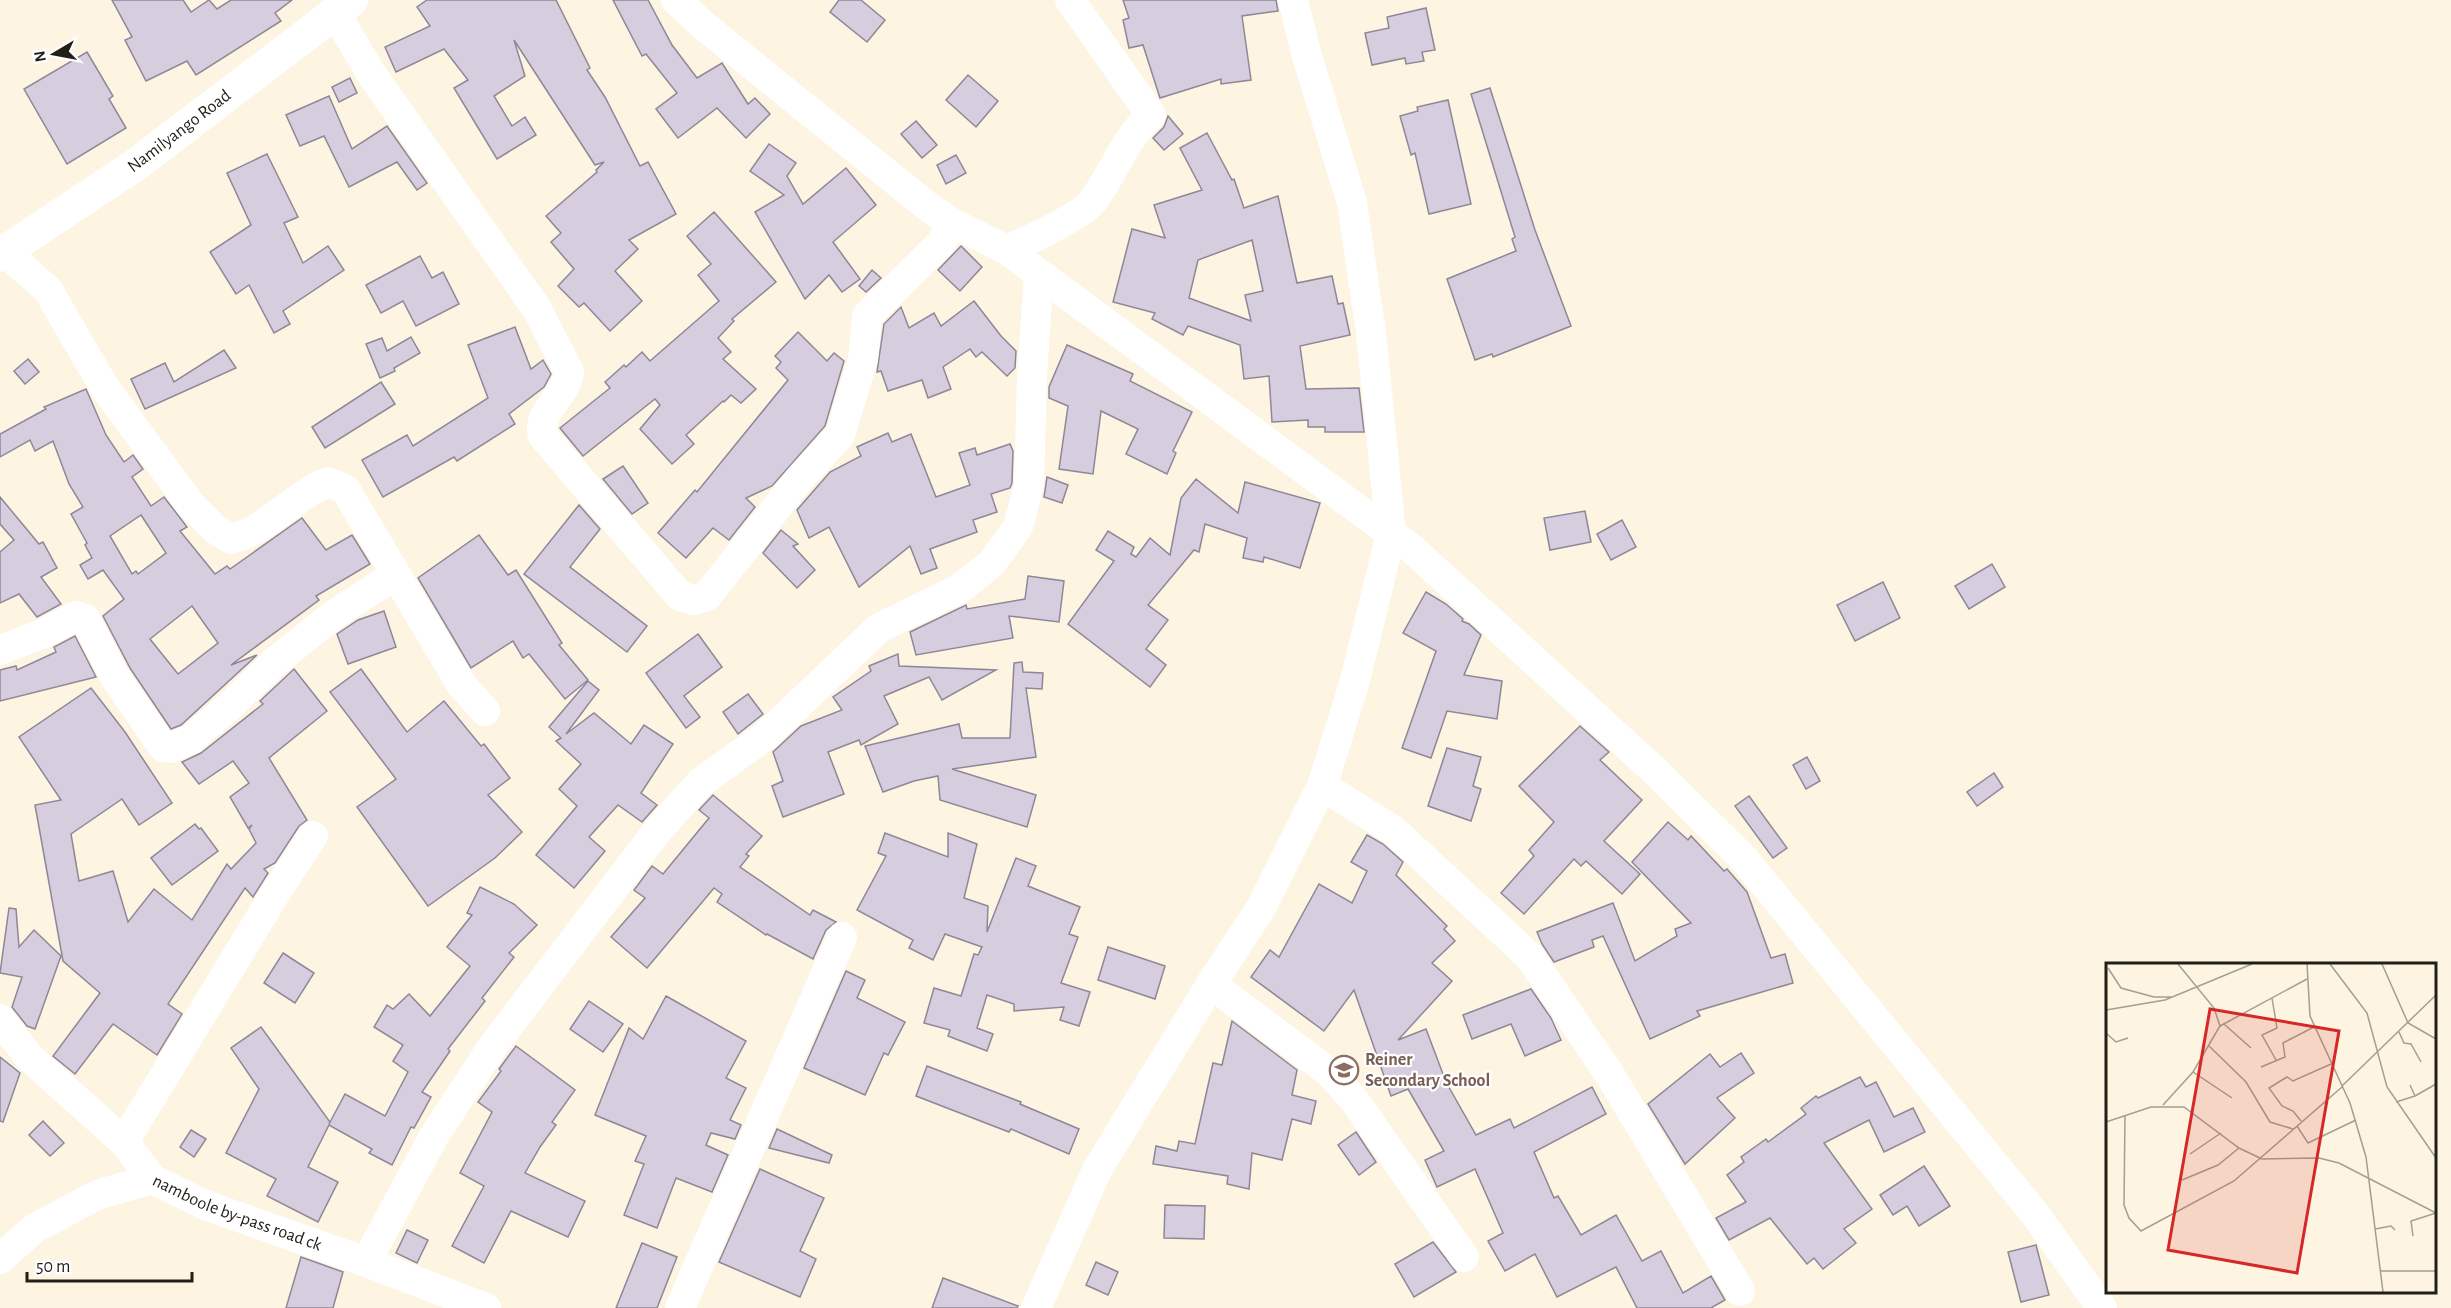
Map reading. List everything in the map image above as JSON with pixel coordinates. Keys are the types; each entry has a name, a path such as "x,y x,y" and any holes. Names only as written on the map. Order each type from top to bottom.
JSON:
{"main road":[{"name":"Namilyango Road","path":"3,254 134,166 344,6"}],"street":[{"path":"676,0 704,26 927,206 952,223 1008,250 1402,542 1655,771 1743,859 2035,1215 2102,1308"},
{"path":"1008,250 1041,234 1090,204 1138,127 1151,115 1070,0"},
{"path":"1036,1308 1097,1170 1210,984 1261,908 1322,786 1402,542 1352,203 1306,53 1293,0"},
{"path":"344,6 370,72 537,309 568,372 568,382 548,409 541,428 543,436 680,596 694,600 707,596 800,478 840,435 863,359 867,316 941,243 952,223"},
{"path":"3,254 48,291 103,385 190,504 215,529 231,539 246,536 310,489 328,482 345,489 460,684 485,711"},
{"path":"366,1262 434,1136 493,1046 567,946 665,822 700,783 765,735 879,628 959,589 991,564 1018,527 1029,485 1032,375 1040,274"},
{"path":"0,650 42,634 76,616 81,616 85,619 115,677 163,747 170,748 190,740 276,661 335,614 395,575"},
{"path":"1322,786 1393,830 1530,957 1610,1074 1740,1291"},
{"path":"124,1142 276,892 313,836"},
{"path":"680,1308 842,937"},
{"path":"1210,984 1329,1072 1354,1101 1464,1257"},
{"path":"0,1019 28,1057 124,1142 152,1179"},
{"name":"namboole by-pass road ck","path":"0,1259 34,1228 97,1196 152,1179 205,1205 366,1262 486,1308"}],"building":[{"path":"112,0 183,0 191,12 209,0 217,9 231,0 292,0 275,13 281,21 196,75 187,61 146,81 125,40 132,37"},
{"path":"427,0 556,0 590,68 587,70 605,97 640,166 648,162 676,214 629,240 638,249 615,271 642,301 610,331 584,303 579,307 558,286 574,269 551,242 561,233 546,216 597,172 596,170 604,162 595,165 514,40 525,76 494,96 512,126 525,117 536,135 497,159 454,88 468,80 444,49 396,72 385,47 430,26 417,7"},
{"path":"613,0 648,0 672,45 697,78 722,63 748,104 755,98 770,114 746,138 717,108 678,138 656,109 677,93 646,54 642,56"},
{"path":"839,0 861,0 885,20 867,42 830,12"},
{"path":"1123,0 1276,0 1278,11 1242,16 1251,80 1221,84 1221,79 1160,98 1143,45 1129,48 1123,20 1129,18"},
{"path":"1426,8 1435,50 1422,52 1424,61 1406,64 1405,58 1372,65 1365,33 1389,28 1387,17"},
{"path":"87,52 113,96 109,99 126,128 67,164 24,89"},
{"path":"968,75 998,101 976,127 946,100"},
{"path":"350,78 357,93 339,102 332,87"},
{"path":"1490,88 1535,230 1571,326 1493,357 1492,354 1475,360 1447,279 1516,251 1512,239 1515,237 1471,94"},
{"path":"329,96 352,149 387,126 427,183 417,190 397,162 349,187 324,136 300,146 286,115"},
{"path":"1448,100 1471,204 1429,214 1415,153 1411,155 1400,116 1418,111 1417,107"},
{"path":"1168,116 1183,134 1164,150 1153,138 1164,127"},
{"path":"916,121 937,145 922,158 901,134"},
{"path":"1207,133 1232,180 1234,179 1244,208 1278,196 1297,283 1332,276 1338,304 1343,303 1350,335 1300,346 1306,389 1359,388 1364,432 1325,432 1325,427 1308,427 1308,420 1272,422 1269,376 1244,379 1240,345 1188,326 1183,335 1152,319 1155,313 1113,302 1132,229 1165,238 1154,205 1202,190 1180,148","holes":["1252,240 1263,291 1245,295 1251,321 1189,298 1198,260"]},
{"path":"769,144 796,163 787,176 803,204 846,168 876,205 833,242 860,279 842,292 829,275 805,299 755,212 784,195 750,171"},
{"path":"267,154 298,217 284,223 303,263 328,246 344,270 283,311 290,324 274,333 249,285 236,294 210,252 251,225 227,173"},
{"path":"956,155 966,173 946,184 937,165"},
{"path":"714,212 776,282 732,319 734,321 718,338 731,352 723,359 756,389 741,403 731,395 723,401 686,435 694,444 672,464 640,429 660,405 655,399 583,456 560,428 610,388 605,382 624,365 626,367 642,352 650,361 719,301 698,275 711,264 687,236"},
{"path":"961,246 982,267 960,291 938,270"},
{"path":"420,256 432,278 443,272 459,304 416,326 403,301 381,313 366,285"},
{"path":"872,270 881,278 866,292 859,286"},
{"path":"974,301 1001,336 1016,351 1015,368 1007,376 982,352 976,357 970,349 943,367 951,389 928,398 922,380 888,391 881,371 877,372 884,324 901,307 909,328 934,313 941,326"},
{"path":"515,327 531,369 543,360 551,374 544,387 509,414 515,424 457,461 454,457 383,497 362,460 407,435 413,446 488,398 468,345"},
{"path":"798,332 827,361 834,353 844,361 825,426 772,486 746,498 755,507 729,540 713,528 686,558 658,533 695,490 697,492 788,380 776,368 781,362 775,356"},
{"path":"411,337 420,353 394,368 395,371 380,378 366,344 382,338 387,351"},
{"path":"1067,345 1133,374 1130,381 1192,412 1173,451 1176,453 1167,474 1126,454 1138,429 1101,411 1093,474 1059,469 1068,406 1049,398 1049,387"},
{"path":"224,350 236,368 145,409 131,379 165,363 174,382"},
{"path":"28,359 39,372 25,384 14,371"},
{"path":"381,382 395,404 325,448 312,427"},
{"path":"86,389 106,435 124,462 133,455 143,469 132,477 151,506 164,497 187,527 180,531 215,574 227,566 230,569 302,518 326,550 352,535 370,564 316,596 319,600 231,665 257,655 181,725 171,729 130,668 103,616 124,599 103,570 88,579 80,565 92,558 85,545 87,543 71,514 83,507 69,484 53,441 35,451 30,440 0,457 0,434 46,409 44,407","holes":["141,515 166,553 138,574 136,571 132,574 110,536","192,606 218,643 178,674 150,639"]},
{"path":"888,433 892,442 911,434 936,497 970,485 959,453 975,448 977,455 1010,444 1013,451 1012,483 1010,488 991,494 997,512 973,520 977,532 930,549 937,568 921,574 910,546 859,587 829,527 809,538 797,510 830,472 861,456 857,447"},
{"path":"623,466 648,503 632,514 603,479"},
{"path":"1047,477 1068,485 1062,503 1044,497"},
{"path":"1196,479 1238,513 1245,482 1320,503 1300,568 1264,557 1263,562 1243,558 1247,538 1205,524 1199,552 1194,550 1148,605 1168,620 1146,649 1166,665 1150,687 1068,624 1114,561 1096,550 1108,531 1134,547 1131,554 1136,557 1150,538 1170,555 1181,498"},
{"path":"0,497 39,544 43,542 57,568 41,577 61,604 37,617 19,594 0,603 0,552 14,540 0,524"},
{"path":"579,505 600,529 570,567 647,626 627,652 524,574"},
{"path":"1585,511 1591,542 1550,550 1544,518"},
{"path":"1622,520 1636,547 1611,560 1597,534"},
{"path":"781,530 798,544 793,546 815,570 797,588 763,553"},
{"path":"479,535 508,575 516,570 562,643 559,645 588,680 565,699 529,654 523,658 513,641 471,668 418,578"},
{"path":"1992,564 2005,587 1969,609 1955,586"},
{"path":"1028,576 1064,581 1059,622 1009,616 1013,638 916,655 910,632 966,605 967,609 1025,599"},
{"path":"1883,582 1900,618 1855,641 1837,605"},
{"path":"1426,592 1446,604 1463,619 1462,621 1481,635 1464,675 1502,681 1497,719 1447,711 1431,758 1402,748 1436,651 1403,633"},
{"path":"384,611 396,647 348,664 337,634 358,620"},
{"path":"698,634 722,667 684,696 700,717 686,728 646,673"},
{"path":"75,636 96,677 0,701 0,670 16,666 17,670 56,652 54,647"},
{"path":"898,654 899,666 996,670 942,700 929,677 884,696 898,724 861,745 859,740 828,752 844,794 783,817 772,786 783,781 773,752 801,726 842,710 833,697 871,671 869,666"},
{"path":"1022,662 1023,672 1043,673 1042,689 1026,688 1036,757 952,769 1036,795 1027,827 940,800 938,776 914,781 883,792 865,746 959,724 962,738 1010,738 1014,663"},
{"path":"294,669 327,711 269,758 307,820 299,826 275,863 264,869 268,873 253,897 245,888 168,1004 182,1014 157,1055 113,1024 75,1074 53,1056 100,993 63,961 35,805 61,800 19,737 91,688 125,732 172,803 139,825 122,799 71,834 79,881 113,871 128,922 154,889 192,920 227,864 231,869 256,843 249,829 252,825 248,828 230,797 249,783 233,761 199,784 182,762 201,753 263,704 260,701"},
{"path":"361,669 407,732 444,701 481,746 484,744 510,778 488,795 522,832 495,858 428,906 357,807 396,779 330,692"},
{"path":"588,681 599,690 566,734 594,713 631,744 644,725 673,744 641,793 657,805 642,822 618,805 589,837 605,851 574,888 536,855 577,806 559,789 581,764 556,741 561,738 549,727"},
{"path":"748,694 763,714 738,734 723,712"},
{"path":"1580,726 1609,752 1600,760 1642,800 1604,841 1640,874 1622,894 1586,861 1581,866 1574,859 1524,914 1501,893 1534,856 1529,850 1554,822 1519,786"},
{"path":"1447,748 1481,757 1473,786 1481,789 1471,821 1428,806"},
{"path":"1807,757 1820,781 1806,789 1793,765"},
{"path":"1994,773 2003,787 1977,806 1967,792"},
{"path":"713,795 762,836 746,854 749,856 740,867 810,915 813,910 836,922 826,930 813,959 766,935 717,902 722,894 714,888 647,968 611,937 645,898 634,890 652,866 663,874 709,818 699,810"},
{"path":"1749,796 1787,848 1773,858 1735,806"},
{"path":"1668,822 1688,840 1691,836 1724,871 1727,869 1747,892 1771,958 1785,954 1793,983 1697,1011 1700,1016 1650,1039 1603,936 1592,940 1594,947 1554,962 1537,932 1613,903 1635,961 1677,936 1675,929 1691,923 1632,862"},
{"path":"195,824 199,829 201,828 218,851 172,885 151,858"},
{"path":"885,833 948,857 948,833 977,844 964,898 988,906 987,932 1016,858 1036,866 1028,886 1080,907 1069,934 1078,937 1061,983 1090,992 1079,1026 1060,1020 1064,1007 1014,1011 1014,1004 987,995 977,1028 993,1034 987,1051 948,1036 950,1030 924,1023 934,988 961,996 974,954 978,955 982,947 945,934 933,960 909,948 913,940 857,910 886,856 878,853"},
{"path":"1367,835 1383,844 1403,862 1396,875 1447,926 1444,929 1455,941 1432,963 1452,981 1398,1040 1426,1029 1446,1082 1476,1135 1510,1119 1514,1128 1592,1087 1606,1114 1534,1152 1554,1198 1558,1196 1581,1235 1616,1215 1642,1261 1661,1251 1683,1293 1711,1276 1725,1300 1711,1308 1637,1308 1616,1267 1557,1297 1535,1254 1505,1271 1488,1241 1503,1233 1475,1169 1437,1187 1425,1160 1444,1151 1408,1089 1391,1096 1354,990 1324,1031 1251,977 1270,950 1279,957 1319,884 1352,903 1367,871 1351,862"},
{"path":"480,887 514,904 537,925 509,953 514,957 482,998 485,1001 448,1049 450,1051 422,1092 431,1097 414,1128 411,1127 392,1165 369,1153 372,1149 329,1125 308,1167 338,1182 318,1222 267,1196 276,1179 226,1153 259,1089 231,1048 261,1027 330,1122 329,1124 345,1094 385,1116 408,1072 393,1061 403,1045 374,1027 387,1005 393,1009 409,994 430,1016 470,966 447,947 472,915 467,913"},
{"path":"9,908 16,909 19,947 34,930 61,956 35,1029 27,1026 12,1007 22,977 0,973"},
{"path":"1108,947 1165,966 1155,999 1098,980"},
{"path":"283,953 314,973 295,1003 264,983"},
{"path":"846,971 865,980 857,998 905,1022 888,1055 884,1053 865,1095 804,1068"},
{"path":"1531,989 1551,1018 1561,1040 1525,1056 1511,1024 1472,1039 1463,1015"},
{"path":"666,996 746,1041 726,1078 746,1088 730,1120 741,1125 735,1139 711,1133 706,1145 728,1155 712,1192 676,1178 657,1228 624,1215 644,1164 635,1161 646,1136 595,1115 629,1028 643,1039"},
{"path":"589,1001 623,1024 603,1052 570,1029"},
{"path":"1232,1021 1297,1070 1292,1095 1316,1101 1311,1124 1292,1119 1282,1160 1252,1153 1249,1189 1227,1184 1228,1176 1153,1164 1156,1146 1177,1151 1179,1141 1195,1144 1213,1063 1222,1065"},
{"path":"516,1046 575,1090 552,1122 556,1125 525,1173 585,1201 568,1237 511,1211 484,1263 452,1246 484,1186 460,1173 492,1112 478,1102"},
{"path":"1741,1053 1754,1073 1717,1098 1735,1118 1685,1164 1648,1104 1710,1054 1720,1067"},
{"path":"0,1057 20,1073 3,1122 0,1121"},
{"path":"927,1066 1021,1102 1020,1104 1079,1129 1069,1154 1011,1129 1009,1132 916,1096"},
{"path":"1860,1077 1866,1087 1876,1082 1894,1117 1913,1108 1925,1132 1884,1152 1869,1120 1824,1143 1872,1209 1844,1229 1856,1243 1823,1269 1814,1258 1807,1264 1770,1218 1729,1240 1716,1218 1746,1202 1727,1175 1744,1162 1741,1157 1766,1139 1768,1142 1806,1114 1801,1108 1816,1096 1818,1098"},
{"path":"43,1121 64,1143 50,1156 29,1135"},
{"path":"777,1129 832,1155 829,1163 769,1148"},
{"path":"191,1130 206,1139 194,1157 180,1147"},
{"path":"1356,1132 1376,1162 1359,1175 1338,1145"},
{"path":"1924,1166 1950,1206 1919,1226 1907,1206 1893,1215 1880,1195"},
{"path":"760,1169 824,1198 800,1251 816,1259 800,1297 719,1262"},
{"path":"1165,1205 1205,1206 1204,1239 1164,1238"},
{"path":"407,1230 428,1240 417,1263 396,1253"},
{"path":"1433,1242 1456,1272 1414,1297 1395,1264"},
{"path":"642,1243 677,1257 657,1308 616,1308"},
{"path":"2036,1245 2049,1295 2021,1302 2008,1252"},
{"path":"301,1257 343,1272 333,1308 286,1308"},
{"path":"1096,1262 1118,1272 1108,1295 1086,1285"},
{"path":"943,1278 1018,1306 1017,1308 932,1308"}],"place":[{"name":"Reiner Secondary School","path":"1344,1070"}]}
